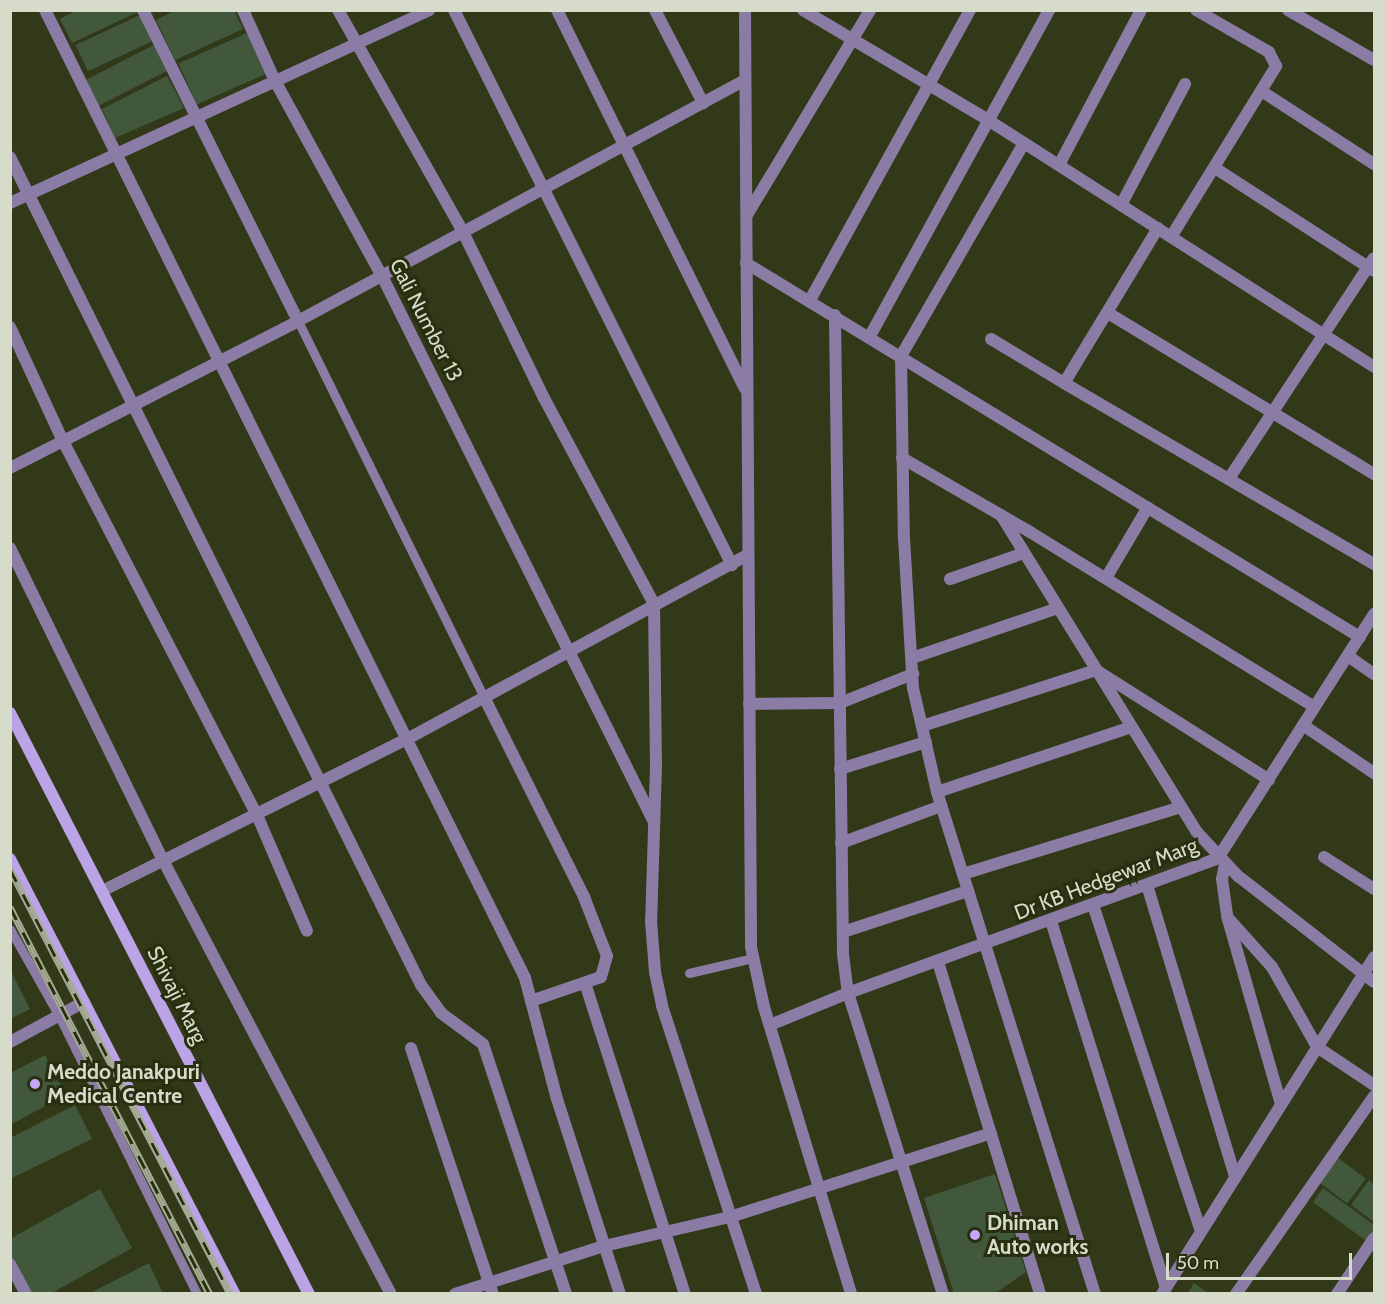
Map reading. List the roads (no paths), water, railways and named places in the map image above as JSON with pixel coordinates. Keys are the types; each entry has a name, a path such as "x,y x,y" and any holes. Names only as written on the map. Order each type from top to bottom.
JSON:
{"main road":[{"name":"Shivaji Marg","path":"10,713 309,1293"},
{"path":"10,860 235,1293"}],"street":[{"path":"45,10 119,153 217,363 409,738 525,978 557,1099 620,1293"},
{"path":"143,10 298,321"},
{"name":"Gali Number 13","path":"243,10 274,80 382,276 654,821"},
{"path":"338,10 354,44 463,232 544,398 654,604 654,821 651,921 655,972 662,1006 756,1293"},
{"path":"10,203 429,10"},
{"path":"454,10 732,565"},
{"path":"557,10 626,144 747,393"},
{"path":"655,10 703,103"},
{"path":"745,10 749,704 753,958 770,1025 851,1293"},
{"path":"802,10 988,120 1374,367"},
{"path":"746,216 870,10"},
{"path":"810,300 970,10"},
{"path":"870,336 1049,10"},
{"path":"1059,165 1141,10"},
{"path":"1171,237 1263,92 1276,66 1269,52 1197,10"},
{"path":"1288,10 1374,60"},
{"path":"10,468 298,321 745,80"},
{"path":"1121,205 1185,84"},
{"path":"1263,92 1374,164"},
{"path":"1024,143 901,356 902,458 912,658 922,726 937,792 1095,1293"},
{"path":"10,157 421,985 441,1013 475,1034 483,1044 566,1293"},
{"path":"1215,168 1373,265 1230,477"},
{"path":"1064,383 1158,228"},
{"path":"747,263 870,336 1359,637"},
{"path":"1108,313 1374,474"},
{"path":"835,315 841,843 843,932 848,993 943,1293"},
{"path":"10,327 63,441 257,815 307,931"},
{"path":"991,339 1230,477 1374,564"},
{"path":"902,458 1002,515 1315,707"},
{"path":"1106,578 1148,507"},
{"path":"1002,515 1181,807 1222,861 1374,982"},
{"path":"10,548 164,862 391,1293"},
{"path":"950,579 1024,553"},
{"path":"102,891 409,738 748,555"},
{"path":"912,658 1058,608"},
{"name":"Dr KB Hedgewar Marg","path":"770,1025 848,993 1147,885 1222,861 1269,780 1374,614"},
{"path":"1348,656 1374,674"},
{"path":"922,726 1096,670"},
{"path":"1096,670 1269,780"},
{"path":"749,704 840,704 913,674"},
{"path":"484,697 602,939 607,967 602,977 531,1001"},
{"path":"1304,725 1374,773"},
{"path":"937,792 1131,727"},
{"path":"840,769 926,742"},
{"path":"841,843 942,806"},
{"path":"963,874 1181,807"},
{"path":"1324,857 1374,890"},
{"path":"1222,861 1227,916 1281,1104"},
{"path":"1147,885 1235,1177"},
{"path":"843,932 968,891"},
{"path":"1094,905 1201,1231"},
{"path":"1227,916 1272,967 1317,1047 1374,1085"},
{"path":"1051,921 1164,1290"},
{"path":"1164,1290 1374,957"},
{"path":"938,962 1040,1293"},
{"path":"585,983 685,1293"},
{"path":"10,1042 84,1002"},
{"path":"411,1048 491,1288"},
{"path":"1236,1293 1374,1096"},
{"path":"455,1293 491,1288 604,1246 665,1234 730,1217 819,1190 991,1132"},
{"path":"1336,1293 1374,1238"},
{"path":"10,1264 26,1293"}],"lane":[{"path":"298,321 484,697"},
{"path":"10,929 59,1016 197,1293"},
{"path":"689,972 753,958"}],"railway":[{"path":"10,869 230,1294"},
{"path":"10,907 210,1294"}],"place":[{"name":"Meddo Janakpuri Medical Centre","path":"35,1084"},
{"name":"Dhiman Auto works","path":"975,1235"}]}
